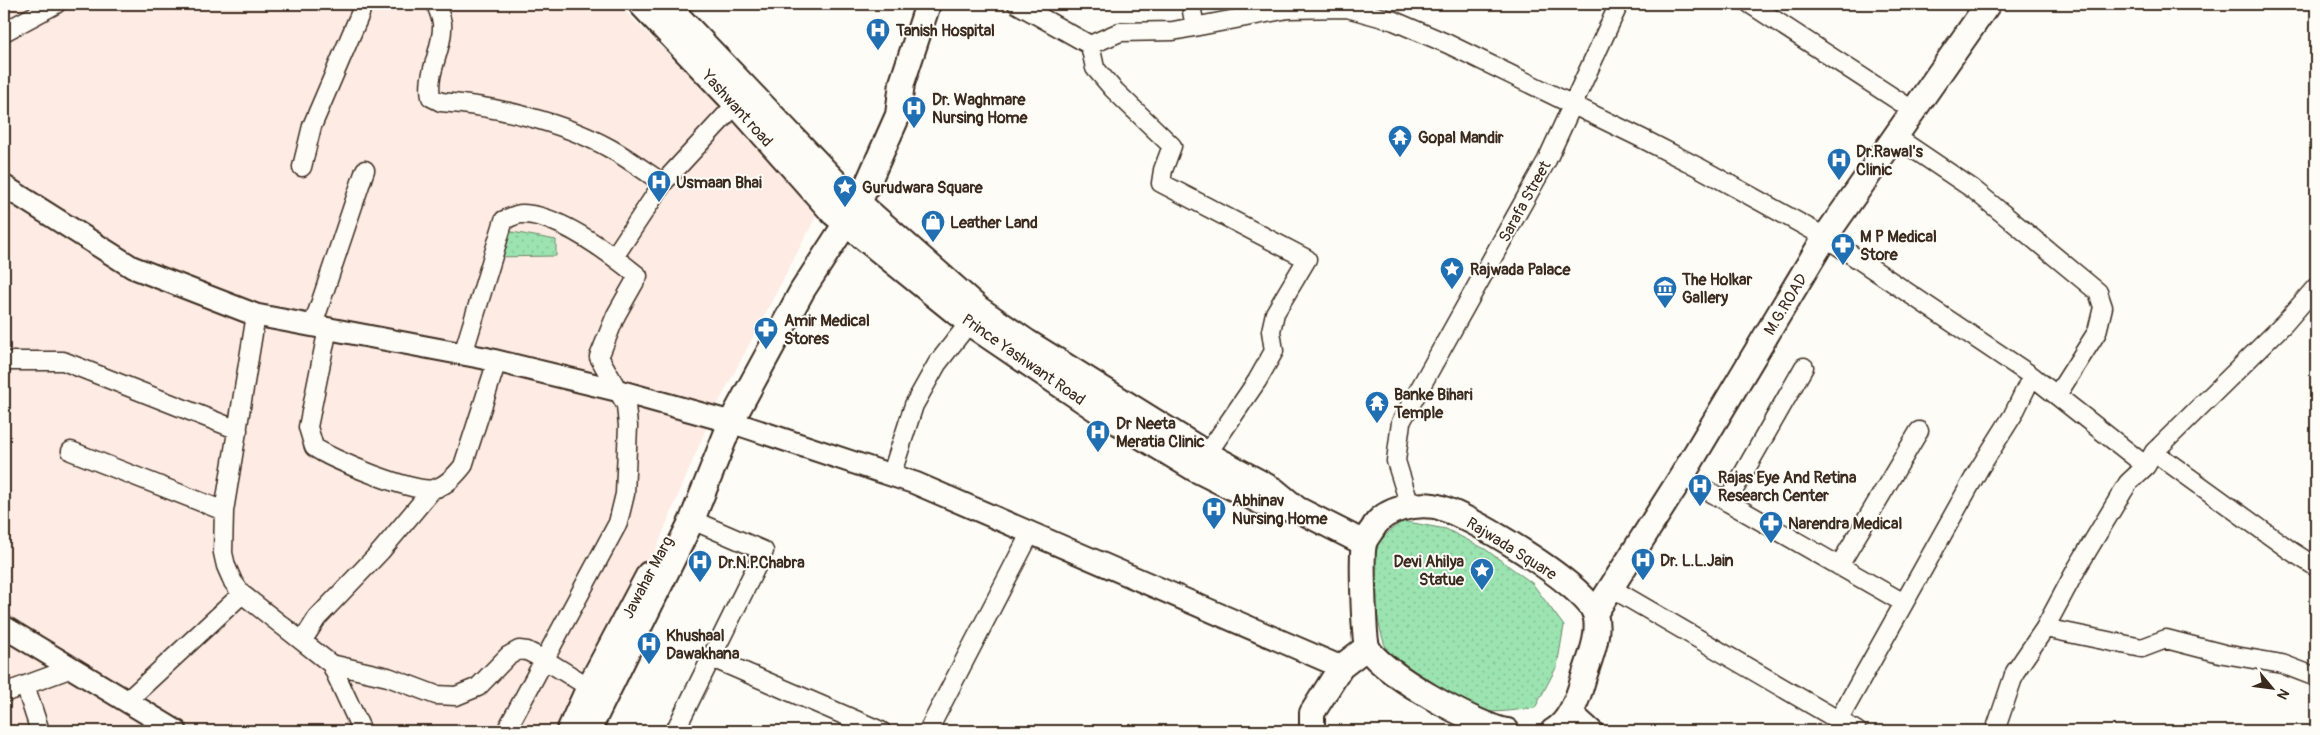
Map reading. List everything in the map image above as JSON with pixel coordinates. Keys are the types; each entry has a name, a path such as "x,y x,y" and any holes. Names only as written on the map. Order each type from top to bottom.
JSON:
{"main road":[{"name":"Yashwant road","path":"642,4 840,218"},
{"name":"Prince Yashwant Road","path":"666,4 852,198 979,309 1027,342 1207,454 1274,490 1297,509 1364,543"},
{"path":"725,420 789,287 840,218 898,115 902,83 928,4"},
{"name":"M.G.ROAD","path":"1594,613 1682,476 1825,237 1988,4"},
{"name":"Prince Yashwant Road","path":"840,218 969,323 1096,409 1195,469 1269,506 1297,509"},
{"name":"Jawahar Marg","path":"588,731 692,520 725,420"},
{"name":"Jawahar Marg","path":"569,731 589,687 679,516 725,420"},
{"name":"Rajwada Square","path":"1367,647 1362,562 1364,543 1380,518 1410,506 1434,506 1466,518 1494,533 1574,588 1594,613"},
{"path":"1553,731 1571,712 1578,697 1596,634 1594,613"},
{"path":"1312,731 1312,713 1341,667 1367,647 1384,665 1406,683 1479,722 1507,731"}],"street":[{"path":"4,32 56,4"},
{"path":"302,167 312,126 360,14 362,4"},
{"path":"436,4 442,22 439,46 431,80 431,97 441,102 507,112 565,129 611,149 663,183"},
{"path":"1017,4 1090,45 1095,68 1113,89 1172,146 1163,170 1161,183 1307,259 1275,313 1272,331 1274,351 1257,381 1207,454"},
{"path":"1194,4 1192,11 1195,27"},
{"name":"Sarafa Street","path":"1410,506 1396,461 1401,422 1547,160 1619,4"},
{"path":"1750,4 1914,111"},
{"path":"1090,45 1120,32 1173,31 1288,9 1347,8 1394,21 1448,44 1698,167 1825,237 2032,376 2150,459 2316,567"},
{"path":"614,256 663,183 736,104"},
{"path":"1896,137 1973,189 2089,282 2098,292 2103,307 2102,320 2097,332 2057,395"},
{"path":"365,170 321,327 308,427 314,448 324,454 418,489 432,490"},
{"path":"4,186 132,267 256,315 497,361 616,390 725,420 915,483 1341,667"},
{"path":"463,354 504,220 521,214 551,219 614,256 638,276 616,315 599,357 626,405 628,426 625,494 618,523 506,731"},
{"path":"1995,731 2015,672 2045,628 2077,568 2128,483 2284,324 2316,287"},
{"path":"256,315 224,511 223,552 226,566 233,582 242,594 303,640 331,664 362,731"},
{"path":"892,476 914,406 937,364 969,323"},
{"path":"4,361 63,361 238,430"},
{"path":"303,640 318,618 381,551 432,490 451,480 463,466 497,361"},
{"path":"1727,502 1804,367"},
{"path":"1838,721 2012,415 2032,376"},
{"path":"1840,566 1920,431"},
{"path":"71,451 224,511"},
{"path":"1682,476 1904,603"},
{"path":"675,731 764,551 692,520"},
{"path":"928,731 1031,532"},
{"path":"1611,588 1856,731"},
{"path":"127,701 242,594"},
{"path":"4,627 176,731"},
{"path":"2045,628 2142,648 2166,639 2224,654 2282,664 2316,677"},
{"path":"331,664 388,677 436,695 456,696 478,687 508,656 519,650 527,651 545,660 589,687"},
{"path":"712,658 881,731"},
{"path":"4,693 72,668"},
{"path":"25,685 40,731"},
{"path":"1571,712 1592,731"}],"shaded area":[{"path":"4,4 618,4 821,207 710,419 656,549 561,731 4,731"}],"green space":[{"path":"496,229 556,240 556,256 490,257"},
{"path":"1402,521 1446,529 1485,549 1532,583 1564,626 1557,666 1535,708 1492,712 1467,709 1448,700 1425,685 1402,668 1389,654 1384,644 1377,616 1374,584 1375,556 1382,539"}],"place":[{"name":"Tanish Hospital","path":"878,51"},
{"name":"Dr. Waghmare Nursing Home","path":"914,129"},
{"name":"Gopal Mandir","path":"1400,158"},
{"name":"Dr.Rawal's Clinic","path":"1839,181"},
{"name":"Usmaan Bhai","path":"659,203"},
{"name":"Gurudwara Square","path":"845,208"},
{"name":"Leather Land","path":"933,243"},
{"name":"M P Medical Store","path":"1843,266"},
{"name":"Rajwada Palace","path":"1452,290"},
{"name":"The Holkar Gallery","path":"1665,309"},
{"name":"Amir Medical Stores","path":"766,350"},
{"name":"Banke Bihari Temple","path":"1377,424"},
{"name":"Dr Neeta Meratia Clinic","path":"1098,453"},
{"name":"Rajas Eye And Retina Research Center","path":"1700,507"},
{"name":"Abhinav Nursing Home","path":"1214,530"},
{"name":"Narendra Medical","path":"1771,544"},
{"name":"Dr. L.L.Jain","path":"1643,581"},
{"name":"Dr.N.P.Chabra","path":"700,583"},
{"name":"Devi Ahilya Statue","path":"1482,591"},
{"name":"Khushaal Dawakhana","path":"649,665"}]}
